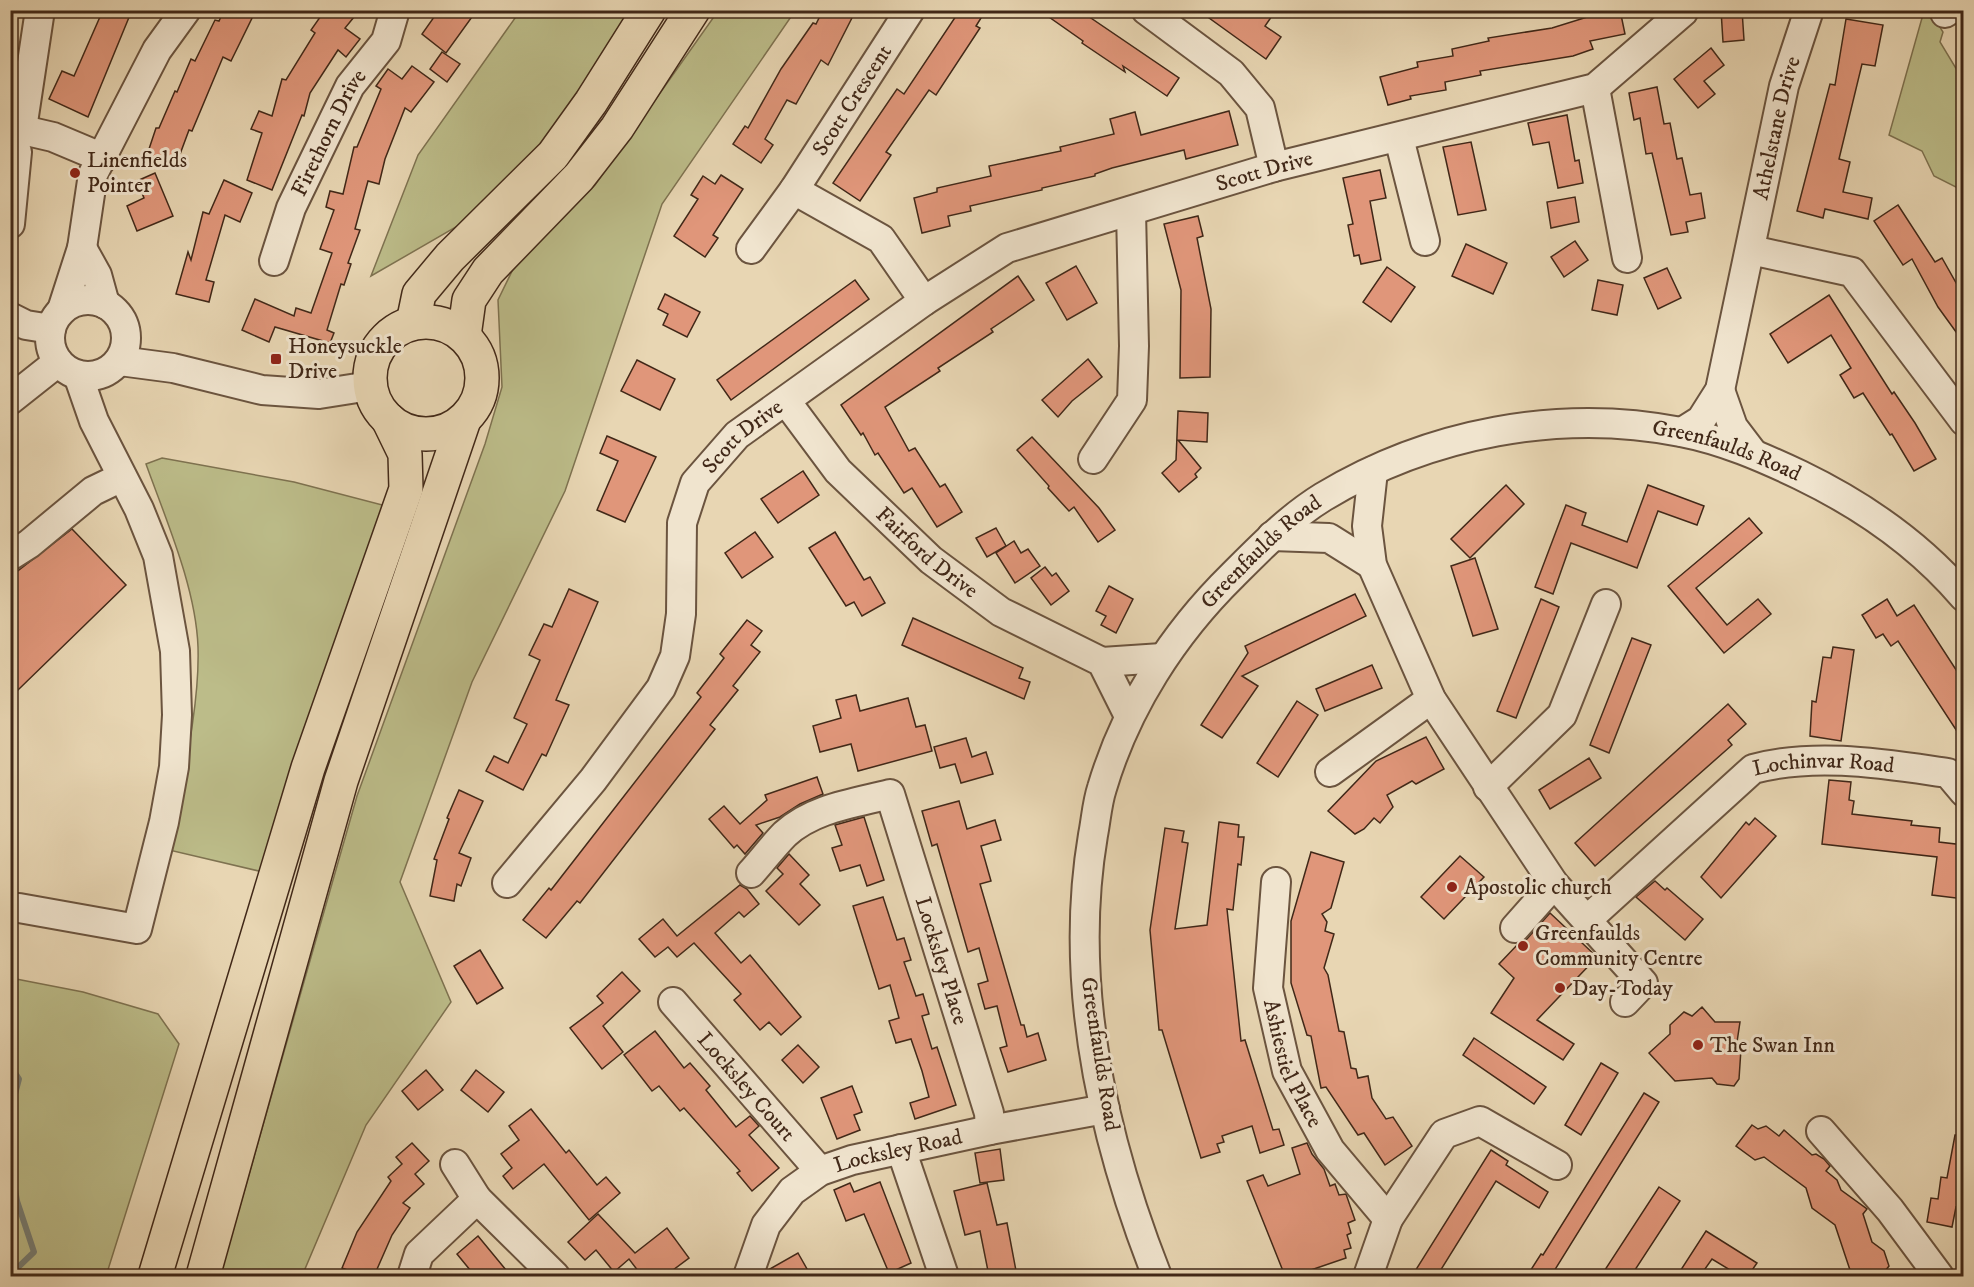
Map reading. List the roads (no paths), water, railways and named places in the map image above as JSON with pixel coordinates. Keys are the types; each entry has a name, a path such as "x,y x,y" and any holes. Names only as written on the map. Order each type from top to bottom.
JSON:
{"main road":[{"path":"413,323 419,294 450,257 553,155 591,102 649,10"},
{"path":"464,336 469,300 488,271 579,177 617,128 693,10"},
{"path":"155,1276 308,768 406,489 405,454 388,419 376,404 370,386 375,353 397,329 413,323 431,321 449,326 464,336 474,348 482,378 477,401 464,420 341,781 203,1276"},
{"path":"388,419 402,428 426,434 450,429 464,420"}],"street":[{"path":"10,224 16,136 40,10"},
{"path":"10,908 137,929 164,822 174,767 177,715 175,651 158,556 139,509 68,369 50,340 82,248 93,174 157,50 186,10"},
{"name":"Firethorn Drive","path":"274,261 291,208 350,86 386,41 395,10"},
{"name":"Scott Crescent","path":"751,249 794,190 910,10"},
{"path":"1146,10 1230,73 1260,108 1274,167"},
{"name":"Athelstane Drive","path":"1682,432 1701,420 1720,390 1784,86 1809,10"},
{"name":"Scott Drive","path":"507,883 593,780 661,687 675,656 681,614 681,523 695,483 737,435 924,301 1007,248 1274,167 1400,138 1595,88 1683,12"},
{"path":"1595,88 1627,258"},
{"path":"16,136 52,136 103,158"},
{"path":"1400,138 1425,241"},
{"path":"794,190 881,239 924,301"},
{"path":"1093,459 1132,400 1134,346 1131,210"},
{"path":"82,248 97,275 105,304"},
{"path":"1751,250 1852,272 1964,421"},
{"path":"10,317 26,325 56,320 82,300 105,304 114,310 126,330 173,368"},
{"path":"10,400 68,369 101,375 120,361 127,341 126,330"},
{"path":"120,361 173,368 262,390 319,394 370,386"},
{"path":"1720,390 1733,427 1752,452"},
{"name":"Fairford Drive","path":"786,401 838,471 931,560 1001,612 1102,662"},
{"name":"Greenfaulds Road","path":"1157,1276 1136,1223 1105,1109 1086,988 1086,879 1101,790 1130,716 1162,658 1209,598 1272,536 1320,499 1373,471 1482,433 1546,424 1615,424 1682,432 1752,452 1840,495 1890,527 1945,576 1964,597"},
{"path":"1373,471 1367,525 1372,565 1431,699 1554,884 1588,920 1634,992"},
{"path":"10,556 29,544 93,491 122,477"},
{"path":"1272,536 1329,537 1372,565"},
{"path":"1488,787 1562,715 1606,604"},
{"path":"1130,716 1102,662 1162,658"},
{"path":"1330,772 1431,699"},
{"name":"Lochinvar Road","path":"1588,920 1753,769 1777,763 1861,761 1948,773 1964,792"},
{"name":"Locksley Place","path":"751,873 785,834 801,822 844,806 890,794 989,1113 990,1130"},
{"name":"Ashiestiel Place","path":"1276,882 1268,988 1287,1071 1330,1150 1388,1219"},
{"path":"1515,928 1554,884"},
{"name":"Locksley Court","path":"673,1002 820,1171"},
{"name":"Locksley Road","path":"748,1276 766,1225 792,1191 820,1171 852,1160 901,1149 1105,1109"},
{"path":"1368,1276 1388,1219 1444,1134 1480,1121 1557,1165"},
{"path":"1821,1131 1890,1210 1939,1276"},
{"path":"901,1149 944,1276"},
{"path":"455,1164 477,1199 555,1276"},
{"path":"412,1276 419,1254 477,1199"}],"waterway":[{"path":"10,1065 19,1079 10,1113"},
{"path":"10,1159 17,1201 34,1252 10,1275"}],"place":[{"name":"Linenfields Pointer","path":"75,173"},
{"name":"Honeysuckle Drive","path":"276,359"},
{"name":"Apostolic church","path":"1452,887"},
{"name":"Greenfaulds Community Centre","path":"1523,946"},
{"name":"Day-Today","path":"1560,988"},
{"name":"The Swan Inn","path":"1698,1045"}]}
